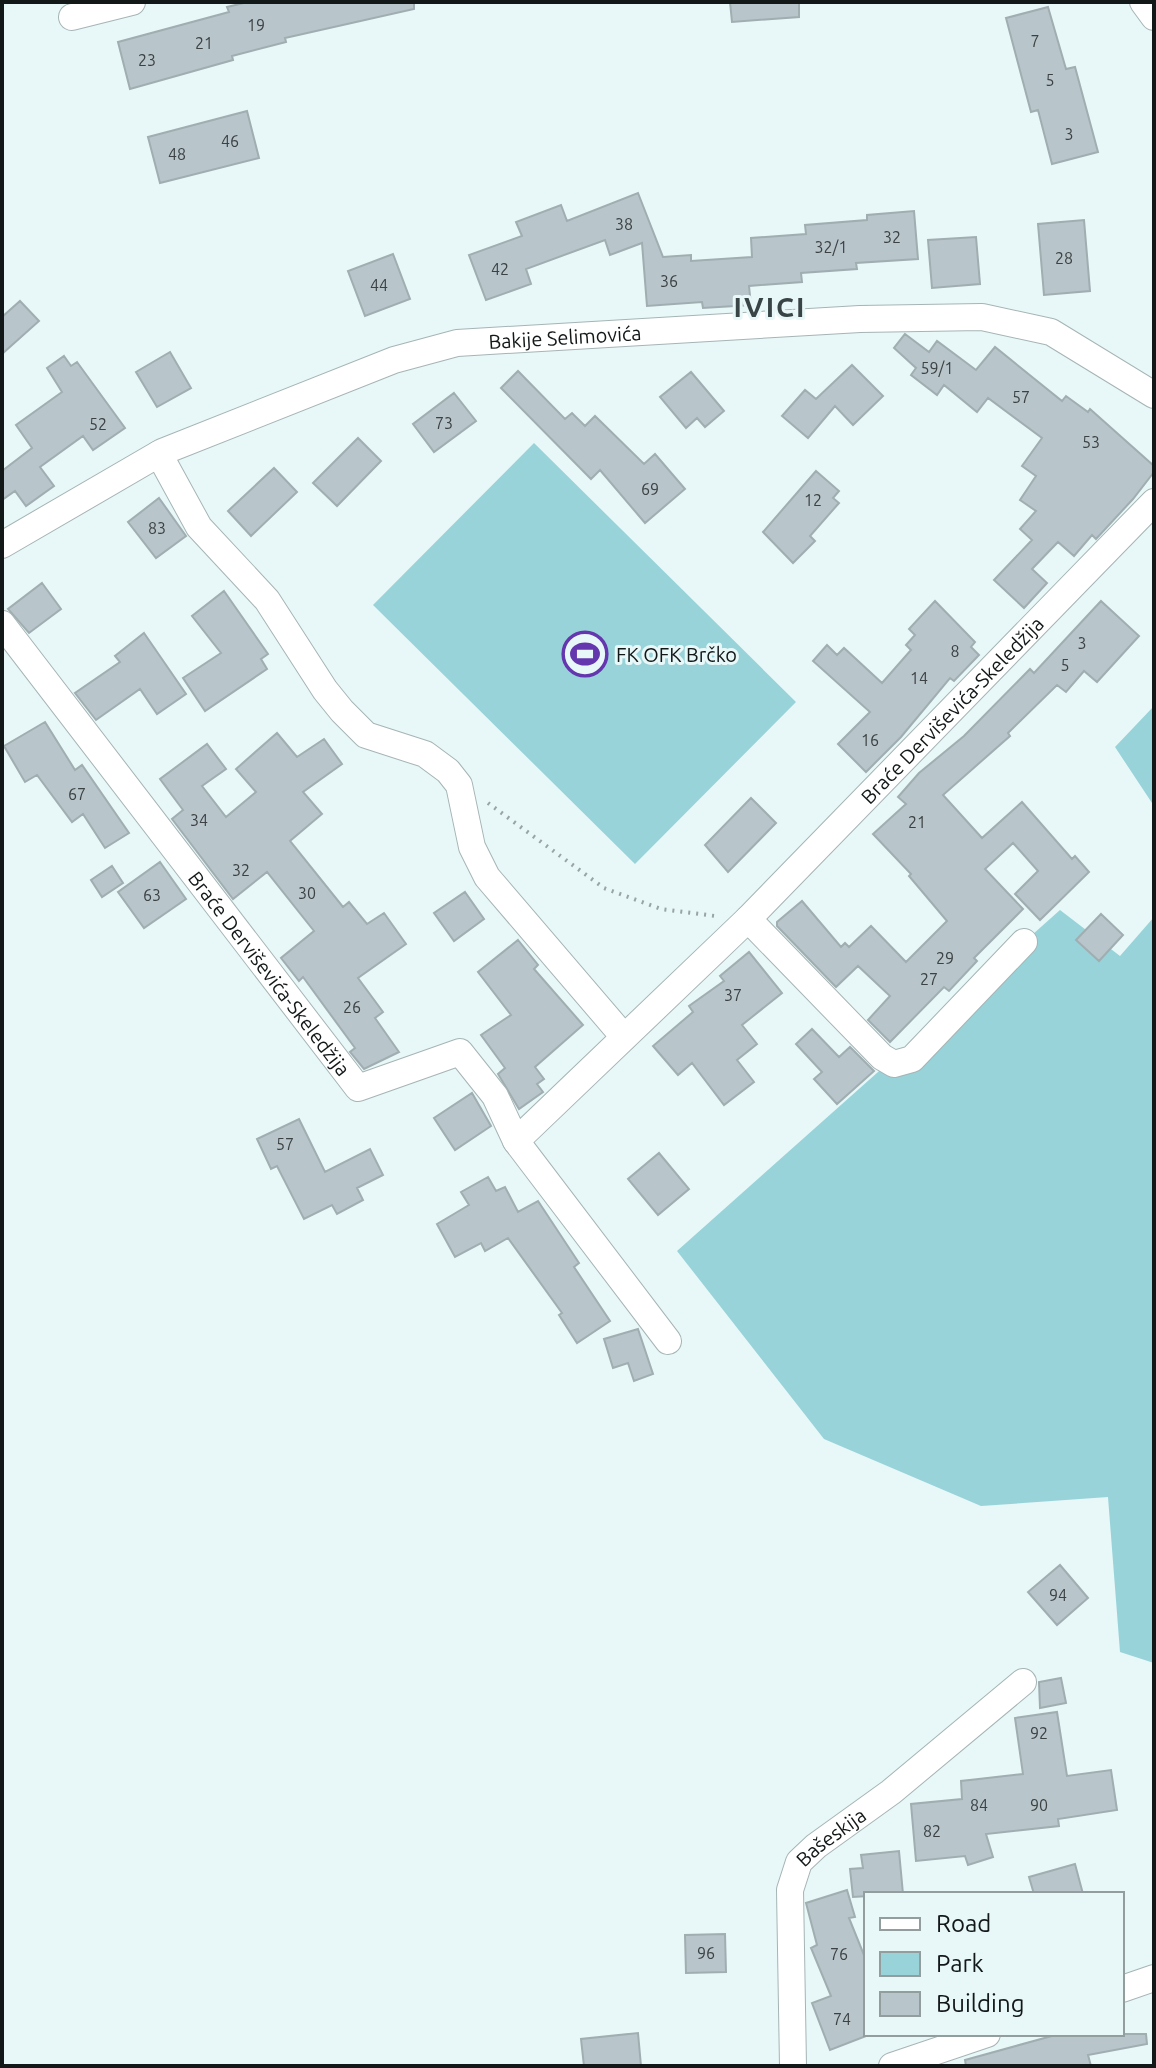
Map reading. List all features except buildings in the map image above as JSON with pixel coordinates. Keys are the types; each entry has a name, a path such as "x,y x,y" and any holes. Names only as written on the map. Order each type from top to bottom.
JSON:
{"street":[{"path":"72,17 132,2"},
{"path":"1143,2 1154,17"},
{"name":"Bakije Selimovića","path":"2,545 159,454 394,360 457,343 860,319 982,317 1051,332 1154,395"},
{"path":"159,454 199,527 267,600 342,711 366,735 404,746 438,762 459,785 472,847 487,877 624,1037"},
{"name":"Braće Derviševića-Skeledžija","path":"2,624 358,1088 460,1052 495,1096 516,1141 748,919 1154,502"},
{"path":"748,919 882,1057 894,1064 912,1059 1024,942"},
{"path":"516,1141 668,1341"},
{"name":"Bašeskija","path":"793,2066 790,1890 799,1862 1023,1682"},
{"path":"1124,1988 1154,1978"},
{"path":"892,2066 981,2036"}],"path":[{"path":"459,785 480,796 604,888 661,909 748,919"}],"green space":[{"name":"FK OFK Brčko","path":"534,443 796,702 635,864 373,605"},
{"path":"1154,706 1154,806 1115,747"},
{"path":"1060,910 1120,956 1154,917 1154,1663 1120,1652 1108,1497 981,1506 824,1439 677,1251"}],"place":[{"name":"FK OFK Brčko","path":"585,654"}],"district":[{"name":"IVICI","path":"770,306"}]}
